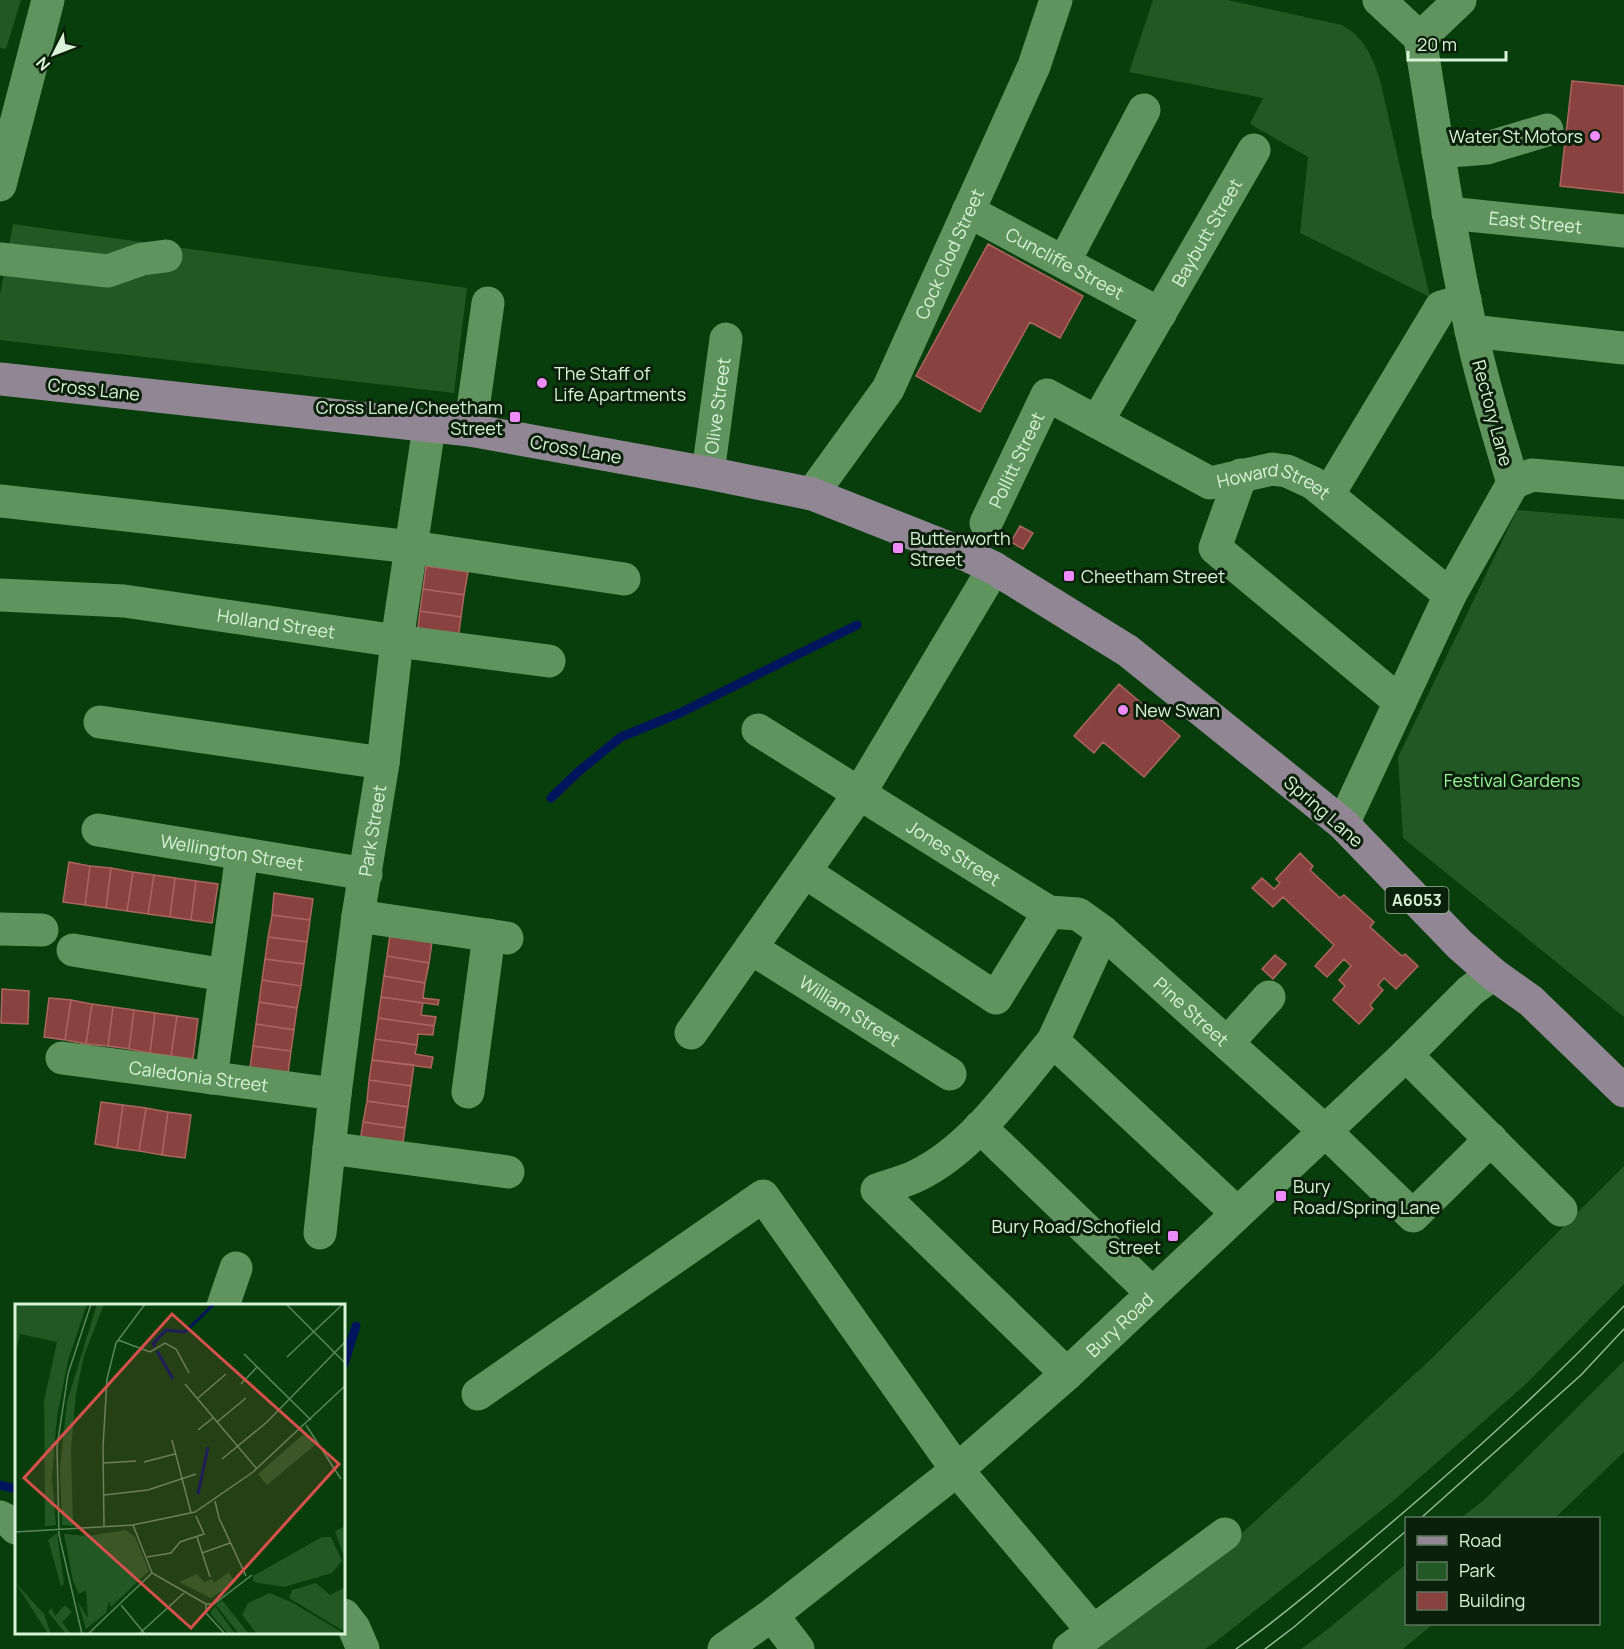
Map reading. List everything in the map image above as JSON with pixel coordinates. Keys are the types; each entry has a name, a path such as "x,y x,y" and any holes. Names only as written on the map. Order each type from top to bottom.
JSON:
{"main road":[{"name":"Cross Lane","path":"0,379 470,430 708,473 812,494 994,568"},
{"name":"Spring Lane","path":"994,568 1128,651 1343,824 1460,945 1493,974 1531,1001 1624,1091"}],"street":[{"path":"0,185 48,0"},
{"name":"Cock Clod Street","path":"812,494 888,389 1034,66 1056,0"},
{"path":"1379,0 1420,38 1460,0"},
{"name":"Rectory Lane","path":"1343,824 1450,595 1513,483 1491,411 1471,331 1448,213 1420,38"},
{"path":"1064,262 1144,110"},
{"path":"1438,152 1487,148 1547,130"},
{"name":"Baybutt Street","path":"1097,422 1254,150"},
{"name":"Cuncliffe Street","path":"968,211 1160,314"},
{"name":"East Street","path":"1448,213 1624,231"},
{"path":"0,259 108,271 142,259 166,256"},
{"path":"1328,495 1441,308 1465,300"},
{"path":"470,430 488,303"},
{"path":"1471,331 1624,348"},
{"name":"Olive Street","path":"708,473 726,339"},
{"name":"Howard Street","path":"1047,395 1210,483 1272,469 1287,471 1313,483 1450,595"},
{"name":"Pollitt Street","path":"986,524 1047,395"},
{"name":"Park Street","path":"320,1233 358,916 383,763 397,641 429,427"},
{"path":"1240,475 1215,548 1400,702"},
{"path":"1513,483 1532,475 1624,483"},
{"path":"0,501 411,547 624,579"},
{"path":"691,1033 859,794 994,568"},
{"name":"Holland Street","path":"0,595 124,601 549,661"},
{"path":"100,722 383,763"},
{"name":"Jones Street","path":"758,730 1049,912"},
{"name":"Wellington Street","path":"98,830 366,874"},
{"path":"210,1078 242,854"},
{"path":"805,872 996,998 1049,912"},
{"name":"Pine Street","path":"1049,912 1078,914 1103,932 1326,1132 1413,1216 1491,1139"},
{"path":"358,916 498,936 468,1092"},
{"path":"0,929 42,930"},
{"path":"1067,1374 877,1190 916,1177 946,1158 980,1127 1053,1041 1103,932"},
{"name":"William Street","path":"751,948 950,1074"},
{"path":"73,950 225,975"},
{"name":"Bury Road","path":"724,1649 772,1616 957,1470 1067,1374 1326,1132 1470,991 1493,974"},
{"path":"1227,1043 1269,997"},
{"path":"1053,1041 1237,1213"},
{"path":"1406,1055 1561,1210"},
{"name":"Caledonia Street","path":"62,1058 335,1094"},
{"path":"980,1127 1152,1293"},
{"path":"329,1148 508,1172"},
{"path":"478,1394 763,1196 957,1470 1081,1640 1225,1534"},
{"path":"223,1304 236,1268"},
{"path":"0,1517 15,1527"},
{"path":"345,1616 354,1628 363,1649"},
{"path":"772,1616 798,1649"}],"green space":[{"path":"0,0 21,0 6,49 0,48"},
{"path":"1153,0 1228,0 1342,25 1357,36 1371,55 1380,80 1430,297 1300,233 1308,157 1250,124 1263,98 1129,72"},
{"path":"13,224 467,288 454,393 0,340 0,295"},
{"name":"Festival Gardens","path":"1517,510 1624,519 1624,1017 1403,838 1398,757"},
{"path":"1624,1166 1624,1284 1526,1384 1392,1502 1205,1649 1086,1649 1241,1534 1430,1360"},
{"path":"1624,1361 1624,1452 1556,1517 1462,1517 1485,1499"},
{"path":"1405,1565 1405,1625 1432,1625 1403,1649 1301,1649"}],"building":[{"name":"Water St Motors","path":"1572,81 1624,86 1624,193 1560,186"},
{"path":"988,244 1083,296 1060,338 1030,322 980,412 916,376"},
{"path":"1020,526 1033,533 1023,549 1011,542"},
{"path":"426,566 468,572 464,595 423,589"},
{"path":"423,589 464,595 461,617 420,611"},
{"path":"420,611 461,617 458,640 417,634"},
{"name":"New Swan","path":"1119,684 1180,736 1144,777 1103,742 1094,753 1074,736"},
{"path":"1300,853 1313,866 1310,870 1340,898 1344,895 1374,922 1370,927 1402,956 1405,954 1418,966 1396,989 1384,978 1378,985 1383,990 1370,1005 1373,1009 1359,1024 1333,1000 1345,986 1339,980 1351,966 1344,959 1327,977 1315,966 1334,945 1283,897 1273,907 1252,888 1262,878 1274,889 1280,883 1276,879"},
{"path":"69,862 90,866 85,905 63,902"},
{"path":"90,866 111,868 106,908 85,905"},
{"path":"111,868 133,872 127,911 106,908"},
{"path":"133,872 154,875 148,914 127,911"},
{"path":"154,875 175,878 170,917 148,914"},
{"path":"175,878 196,881 191,920 170,917"},
{"path":"196,881 218,884 212,923 191,920"},
{"path":"274,893 313,899 310,920 272,915"},
{"path":"272,915 310,920 307,942 268,937"},
{"path":"390,935 432,942 429,963 387,956"},
{"path":"268,937 307,942 304,964 265,959"},
{"path":"1275,955 1286,964 1273,979 1262,969"},
{"path":"387,956 429,963 425,983 384,976"},
{"path":"265,959 304,964 301,986 262,980"},
{"path":"384,976 425,983 423,998 439,1000 438,1005 381,997"},
{"path":"262,980 301,986 297,1008 259,1002"},
{"path":"2,989 29,991 28,1024 1,1023"},
{"path":"381,997 423,1003 421,1015 436,1017 434,1026 378,1018"},
{"path":"49,998 71,1000 65,1040 44,1037"},
{"path":"71,1000 92,1004 86,1044 65,1040"},
{"path":"259,1002 297,1008 294,1030 256,1024"},
{"path":"92,1004 113,1007 108,1046 86,1044"},
{"path":"113,1007 134,1010 129,1049 108,1046"},
{"path":"134,1010 155,1013 150,1053 129,1049"},
{"path":"155,1013 177,1016 171,1056 150,1053"},
{"path":"177,1016 198,1019 193,1059 171,1056"},
{"path":"378,1018 434,1026 433,1035 418,1034 417,1045 375,1039"},
{"path":"256,1024 294,1030 291,1051 253,1046"},
{"path":"375,1039 417,1045 415,1054 433,1057 431,1068 372,1060"},
{"path":"253,1046 291,1051 288,1074 250,1068"},
{"path":"372,1060 414,1065 411,1086 369,1080"},
{"path":"369,1080 411,1086 408,1107 367,1101"},
{"path":"367,1101 408,1107 405,1128 363,1122"},
{"path":"101,1102 123,1105 117,1148 95,1144"},
{"path":"123,1105 146,1108 139,1151 117,1148"},
{"path":"146,1108 168,1112 162,1155 139,1151"},
{"path":"168,1112 191,1115 185,1158 162,1155"},
{"path":"363,1122 405,1128 402,1149 360,1142"}],"waterway":[{"path":"551,798 578,772 621,737 680,713 857,625"},
{"path":"345,1361 356,1326"},
{"path":"0,1485 15,1489"}],"tram line":[{"path":"1236,1649 1312,1590 1446,1475 1537,1393 1624,1306"},
{"path":"1422,1517 1581,1375 1624,1329"},
{"path":"1265,1649 1405,1532"}],"place":[{"name":"Water St Motors","path":"1595,136"},
{"name":"The Staff of Life Apartments","path":"542,383"},
{"name":"Cross Lane/Cheetham Street","path":"515,417"},
{"name":"Butterworth Street","path":"898,548"},
{"name":"Cheetham Street","path":"1069,576"},
{"name":"New Swan","path":"1123,710"},
{"name":"Bury Road/Spring Lane","path":"1281,1196"},
{"name":"Bury Road/Schofield Street","path":"1173,1236"}]}
